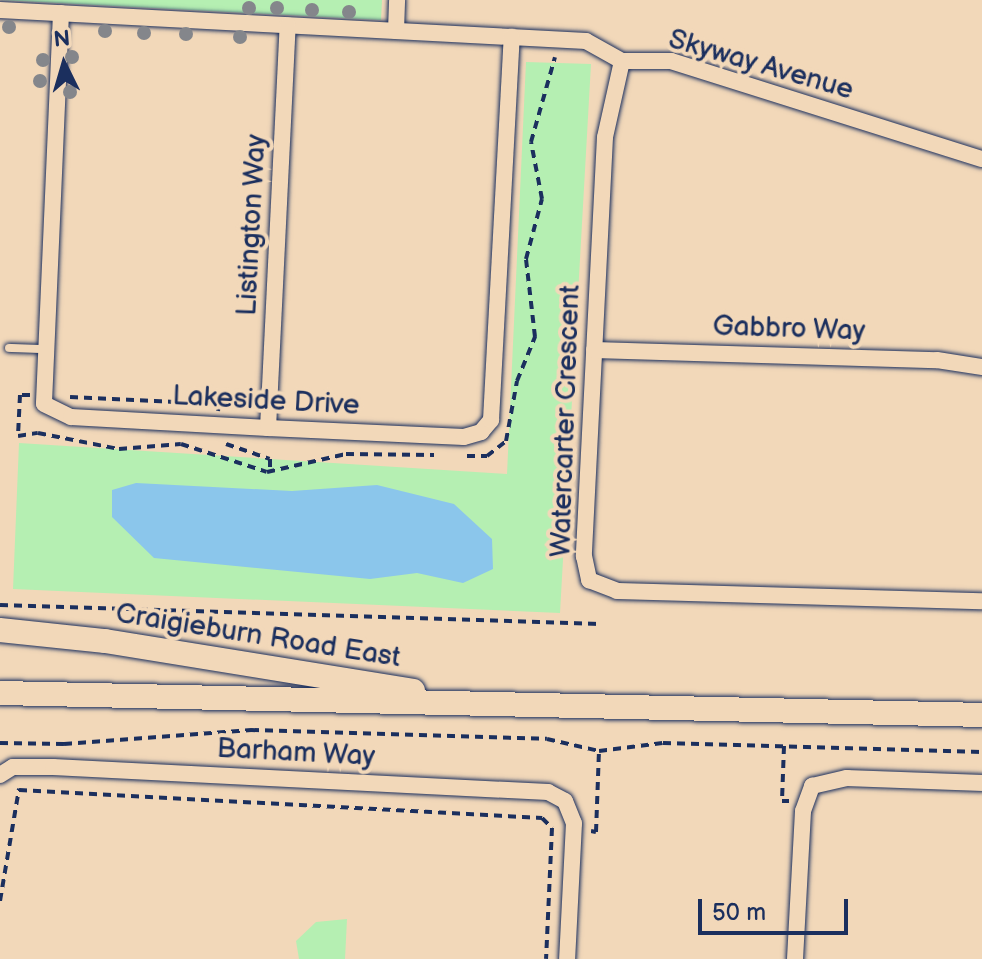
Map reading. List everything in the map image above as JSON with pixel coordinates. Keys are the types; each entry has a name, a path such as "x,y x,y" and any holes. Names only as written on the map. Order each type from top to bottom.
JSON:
{"main road":[{"name":"Craigieburn Road East","path":"0,630 506,702"},
{"name":"Craigieburn Road East","path":"0,693 982,715"}],"street":[{"path":"396,31 397,0"},
{"name":"Skyway Avenue","path":"0,10 596,43 622,61 671,61 982,159"},
{"path":"42,395 61,13"},
{"name":"Listington Way","path":"268,428 288,25"},
{"name":"Lakeside Drive","path":"42,395 59,415 464,437 481,432 491,420 512,37"},
{"name":"Watercarter Crescent","path":"622,61 605,137 584,563 593,585 617,591 982,601"},
{"name":"Gabbro Way","path":"594,350 937,360 982,367"},
{"name":"Barham Way","path":"0,775 20,766 548,792 565,801 574,827"},
{"path":"795,959 804,801 812,786 828,779 982,783"},
{"path":"567,959 574,827"}],"lane":[{"path":"9,348 43,349"}],"path":[{"path":"461,456 487,456 506,441 517,381 535,337 526,259 542,199 531,142 557,39"},
{"path":"270,471 270,459 217,442 219,404 20,395 18,436 38,433 127,449 181,444 270,471 346,454 447,455"},
{"path":"0,605 600,624"},
{"path":"0,743 64,744 251,730 547,739 599,751 663,743 982,752"},
{"path":"784,746 782,801 804,801"},
{"path":"552,829 574,827 596,832 599,751"},
{"path":"0,901 19,790 20,766"},
{"path":"19,790 542,818 552,829 546,959"}],"green space":[{"path":"0,0 382,0 381,20"},
{"path":"526,62 591,64 560,613 13,589 19,443 507,474"},
{"path":"347,919 345,959 299,959 296,941 316,922"}],"water":[{"path":"136,483 292,491 377,485 454,504 492,539 493,569 463,583 417,573 370,579 154,558 112,517 112,490"}]}
